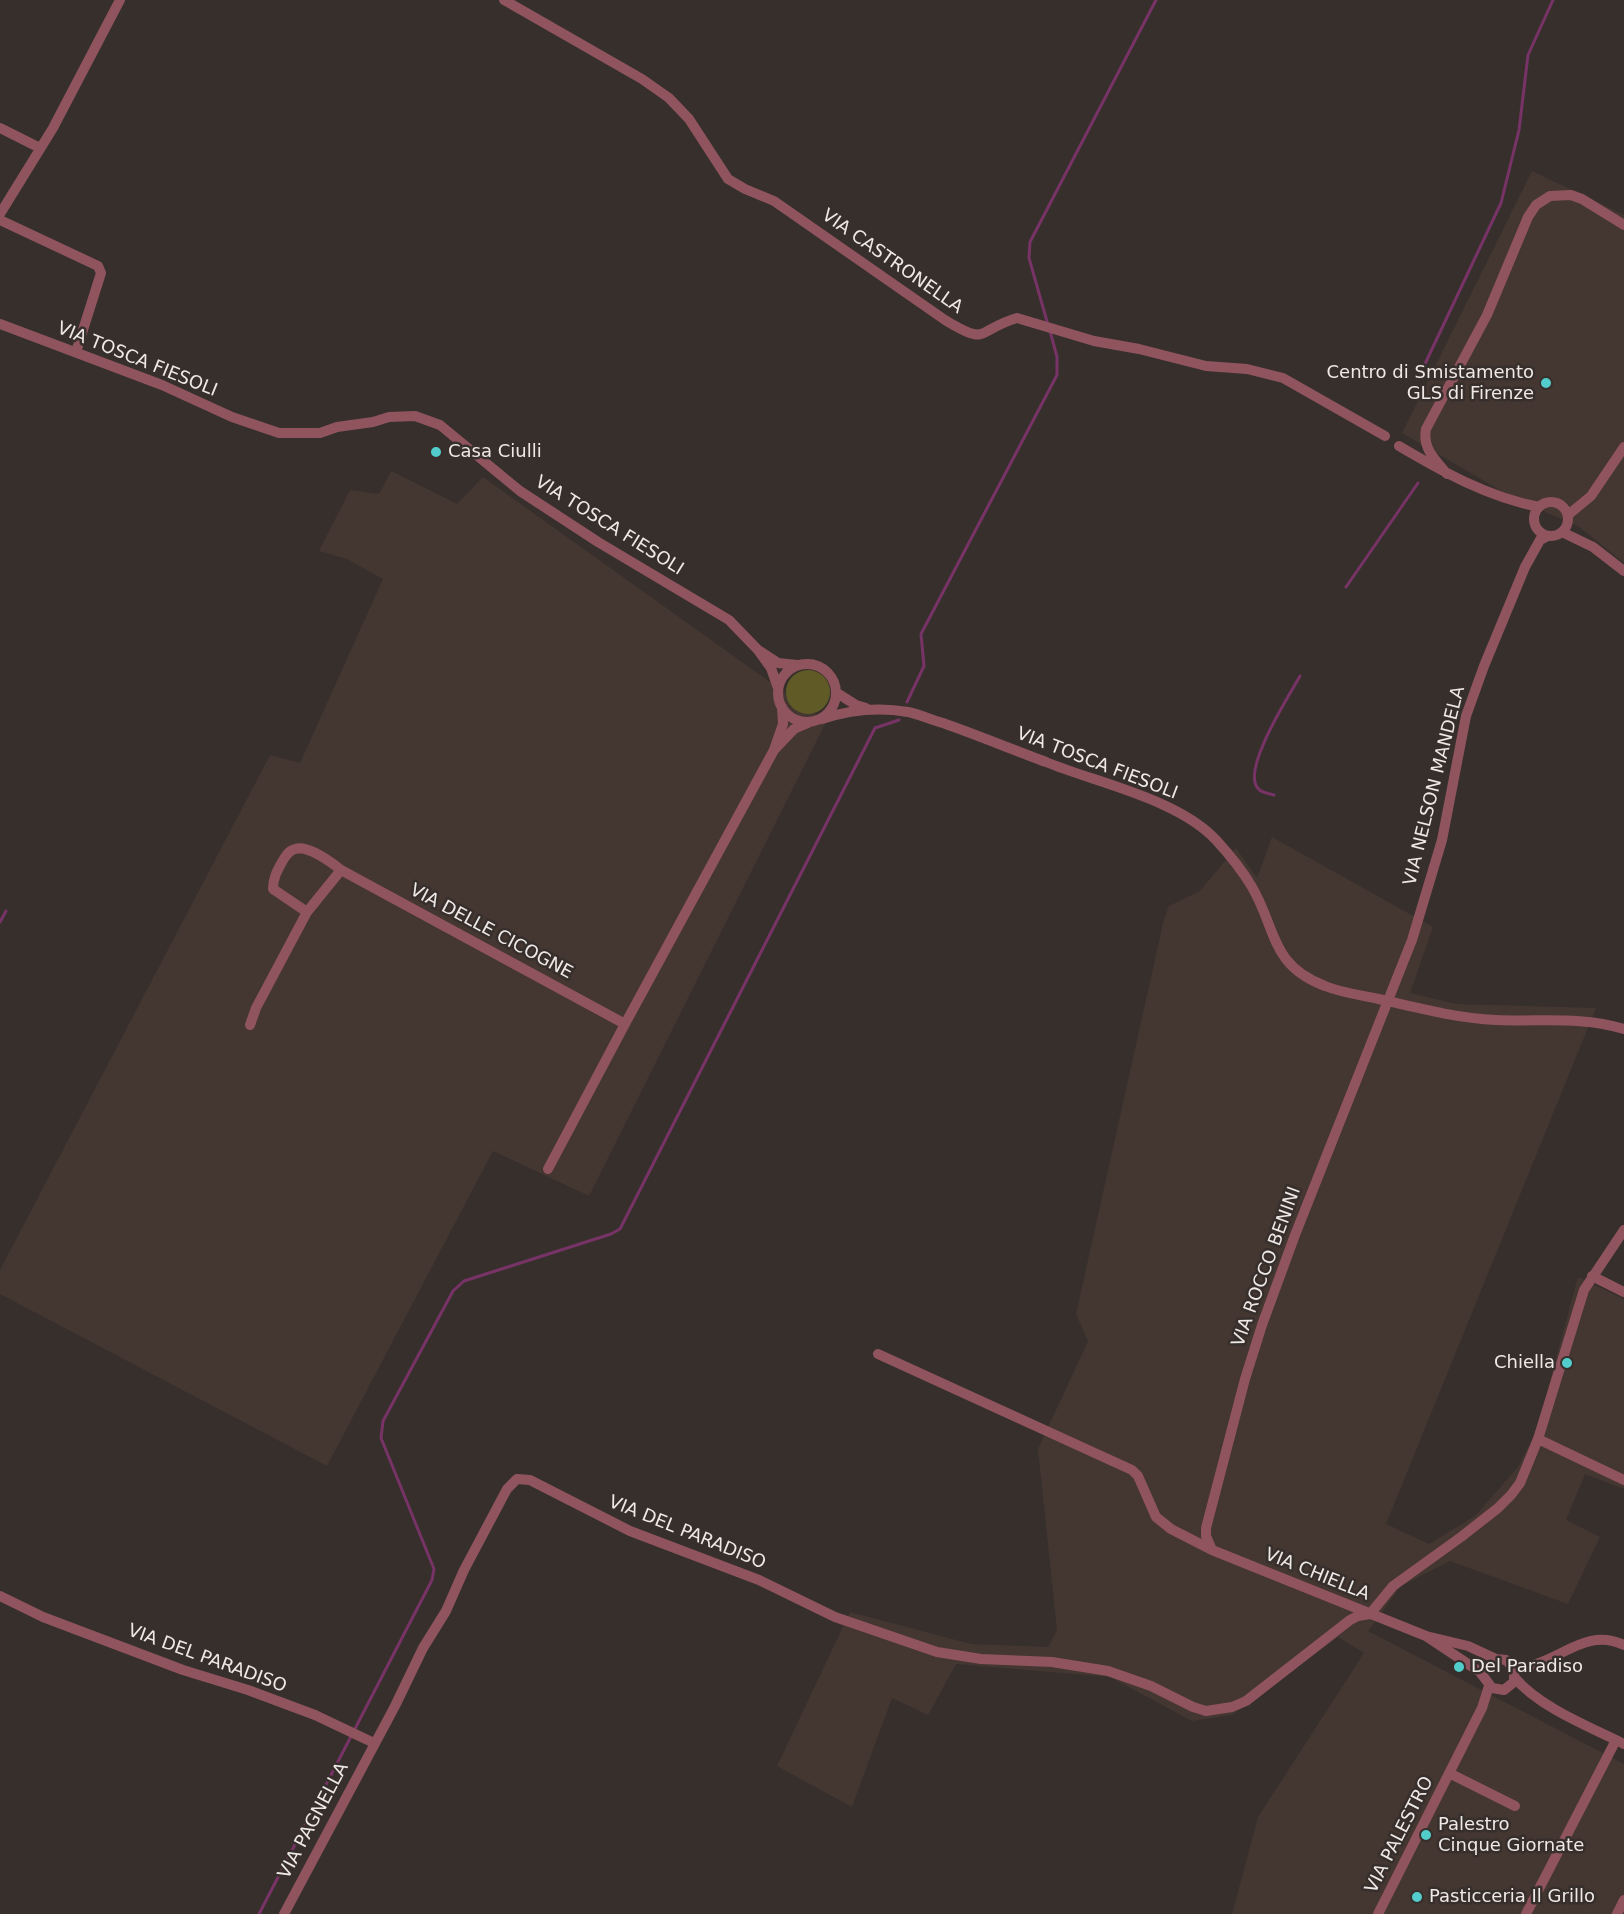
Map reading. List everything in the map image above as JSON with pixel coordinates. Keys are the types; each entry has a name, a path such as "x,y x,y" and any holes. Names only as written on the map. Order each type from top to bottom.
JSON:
{"street":[{"path":"0,214 74,90 120,0"},
{"name":"VIA CASTRONELLA","path":"504,0 642,79 669,98 689,119 728,179 774,201 968,334 976,336 986,334 1005,322 1017,318 1094,341 1139,349 1206,366 1247,369 1283,378 1385,436"},
{"path":"0,128 40,148"},
{"path":"1447,474 1428,450 1425,440 1426,429 1487,315 1531,210 1550,196 1571,195 1624,225"},
{"path":"0,220 98,266 101,273 76,352"},
{"name":"VIA TOSCA FIESOLI","path":"0,324 162,385 232,417 279,433 320,433 336,427 389,417 415,416 441,425 520,491 598,542 729,620 758,651 774,674 782,706"},
{"path":"1399,446 1447,474 1513,502 1539,507"},
{"path":"1513,502 1540,530 1556,535 1579,504 1594,492 1624,447"},
{"path":"1540,530 1535,512 1539,507 1549,502 1579,504"},
{"path":"1561,504 1566,523 1574,536 1593,547 1624,571"},
{"name":"VIA NELSON MANDELA","path":"1387,1001 1412,940 1442,840 1466,716 1506,609 1535,549 1540,530"},
{"name":"VIA TOSCA FIESOLI","path":"758,651 778,663 810,664 826,670 835,683 837,693 869,710"},
{"path":"778,690 786,674 798,665"},
{"path":"822,719 833,708 837,693"},
{"path":"782,706 790,717 801,722 810,722"},
{"path":"548,1169 774,750 783,724 782,706"},
{"name":"VIA TOSCA FIESOLI","path":"810,722 842,713 869,710 890,710 920,716 1153,800 1177,812 1198,824 1214,838 1240,869 1261,904 1277,947 1292,967 1326,987 1471,1018 1514,1021 1587,1021 1624,1029"},
{"path":"774,750 794,729 810,722"},
{"name":"VIA DELLE CICOGNE","path":"307,912 273,889 273,880 288,853 295,849 305,849 327,859 341,870 625,1024"},
{"path":"250,1026 260,999 307,912 341,870"},
{"name":"VIA ROCCO BENINI","path":"1212,1550 1206,1536 1206,1528 1245,1379 1262,1325 1299,1224 1387,1001"},
{"name":"VIA CHIELLA","path":"878,1354 1132,1470 1138,1476 1156,1517 1171,1529 1212,1550 1370,1614 1393,1586 1461,1537 1511,1495 1524,1473 1538,1439 1578,1307 1592,1276 1624,1230"},
{"path":"1592,1276 1624,1292"},
{"path":"1538,1439 1624,1480"},
{"name":"VIA DEL PARADISO","path":"0,1596 43,1617 183,1670 259,1694 340,1726 374,1743 423,1648 446,1611 507,1489 515,1481 524,1478 630,1531 759,1580 836,1617 937,1652 981,1659 1052,1662 1108,1671 1151,1686 1192,1707 1206,1711 1232,1707 1246,1701 1350,1620 1370,1614"},
{"path":"1370,1614 1426,1636 1468,1646 1496,1659 1506,1660 1513,1667 1515,1678 1525,1690 1542,1702 1620,1742 1526,1914"},
{"path":"1426,1636 1475,1668 1491,1685 1508,1688 1515,1678"},
{"path":"1513,1667 1534,1665 1582,1642 1599,1639 1623,1641"},
{"path":"1491,1685 1488,1665 1496,1659"},
{"name":"VIA PALESTRO","path":"1381,1913 1483,1707 1491,1685"},
{"name":"VIA PAGNELLA","path":"284,1914 374,1743"},
{"name":"VIA PALESTRO","path":"1449,1773 1515,1806"},
{"path":"1617,1914 1624,1900"}],"shaded area":[{"path":"1532,171 1624,215 1624,563 1578,526 1515,499 1402,433"},
{"path":"391,471 457,504 483,477 826,722 589,1196 493,1151 327,1466 0,1294 0,1270 270,755 300,763 383,579 347,559 319,551 350,490 379,494"},
{"path":"808,670 823,677 830,692 823,707 808,714 793,707 786,692 793,677"},
{"path":"1272,837 1433,927 1410,993 1456,1004 1596,1008 1386,1524 1429,1544 1475,1516 1518,1467 1537,1429 1578,1277 1624,1299 1624,1489 1585,1474 1566,1520 1600,1537 1568,1604 1450,1561 1401,1586 1368,1631 1624,1764 1624,1914 1232,1914 1258,1817 1364,1653 1338,1637 1232,1715 1192,1721 1110,1677 956,1664 928,1715 892,1698 852,1807 777,1766 850,1612 971,1644 1048,1647 1057,1630 1038,1449 1088,1341 1076,1314 1164,919 1169,906 1200,891 1236,848 1257,878"}],"waterway":[{"path":"1048,325 1029,258 1030,242 1156,0"},
{"path":"1424,366 1501,203 1519,130 1528,55 1553,0"},
{"path":"907,702 924,666 921,634 1057,375 1057,357 1050,331"},
{"path":"1346,587 1418,483"},
{"path":"1274,795 1258,789 1254,777 1256,764 1269,732 1300,676"},
{"path":"259,1914 432,1580 434,1569 381,1438 383,1421 453,1291 464,1281 611,1234 620,1229 875,728 899,720"},
{"path":"0,922 6,911"}],"place":[{"name":"Centro di Smistamento GLS di Firenze","path":"1546,383"},
{"name":"Casa Ciulli","path":"436,452"},
{"name":"Chiella","path":"1567,1363"},
{"name":"Del Paradiso","path":"1459,1667"},
{"name":"Palestro Cinque Giornate","path":"1426,1835"},
{"name":"Pasticceria Il Grillo","path":"1417,1897"}]}
